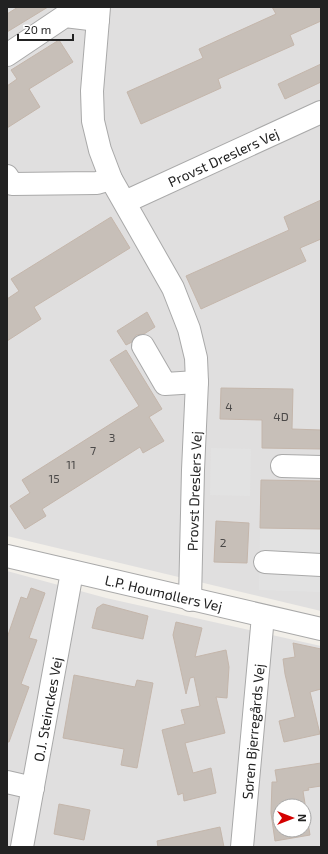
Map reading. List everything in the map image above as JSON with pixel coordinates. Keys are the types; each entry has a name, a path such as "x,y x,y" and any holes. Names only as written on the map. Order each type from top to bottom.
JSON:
{"street":[{"name":"Provst Dreslers Vej","path":"7,55 65,16 99,13 92,91 93,121 100,150 111,179 173,288 189,329 196,358 197,382 190,600"},
{"name":"Provst Dreslers Vej","path":"125,202 321,112"},
{"path":"7,176 12,184 97,183 111,179"},
{"path":"143,346 165,384 197,382"},
{"path":"282,466 321,467"},
{"name":"L.P. Houmøllers Vej","path":"7,556 190,600 321,629"},
{"path":"265,562 321,564"},
{"name":"O.J. Steinckes Vej","path":"22,847 72,572"},
{"name":"Søren Bjerregårds Vej","path":"242,847 263,616"},
{"path":"7,782 33,788"}],"shaded area":[{"path":"7,7 321,7 321,611 7,536"},
{"path":"211,448 251,449 250,496 210,495"},
{"path":"260,528 321,529 321,592 259,590"},
{"path":"7,571 106,598 321,646 321,847 7,847"}],"building":[{"path":"18,7 48,7 7,32 7,14"},
{"path":"272,7 321,7 321,21 290,35 294,45 218,79 221,88 141,124 127,92 203,58 199,49 276,14"},
{"path":"59,40 73,62 29,89 40,107 7,128 7,86 17,79 11,70"},
{"path":"321,64 321,82 285,99 278,84"},
{"path":"321,200 321,239 300,248 306,261 201,309 186,276 289,230 284,217"},
{"path":"111,217 130,248 34,307 41,319 7,341 7,299 19,291 11,279"},
{"path":"147,312 155,327 144,334 136,335 132,342 126,345 117,331"},
{"path":"126,350 162,409 149,417 164,441 143,453 140,447 42,509 46,516 25,529 10,506 30,493 22,480 139,406 110,360"},
{"path":"221,388 293,389 292,429 321,430 321,449 262,448 262,420 220,419"},
{"path":"261,480 321,481 321,529 260,528"},
{"path":"216,521 249,523 247,563 214,562"},
{"path":"31,588 45,593 29,638 37,640 21,684 29,687 9,742 7,742 7,638 21,597 27,599"},
{"path":"103,604 148,616 143,639 92,628 97,608"},
{"path":"176,622 202,628 195,657 226,650 229,667 227,698 216,697 225,733 185,743 193,773 211,768 216,793 184,801 183,793 178,795 162,730 185,724 181,710 200,706 194,677 190,678 186,694 173,635"},
{"path":"293,643 321,649 321,689 310,692 320,734 284,742 279,721 295,717 283,659 295,657"},
{"path":"74,675 135,687 137,680 153,683 137,768 121,765 124,749 63,738"},
{"path":"321,763 321,786 308,788 309,790 303,791 304,798 272,798 272,820 271,813 272,782 277,782 275,770"},
{"path":"59,804 90,810 84,840 54,834"},
{"path":"220,827 224,847 158,847 157,841"},
{"path":"275,838 292,838 275,841"}]}
